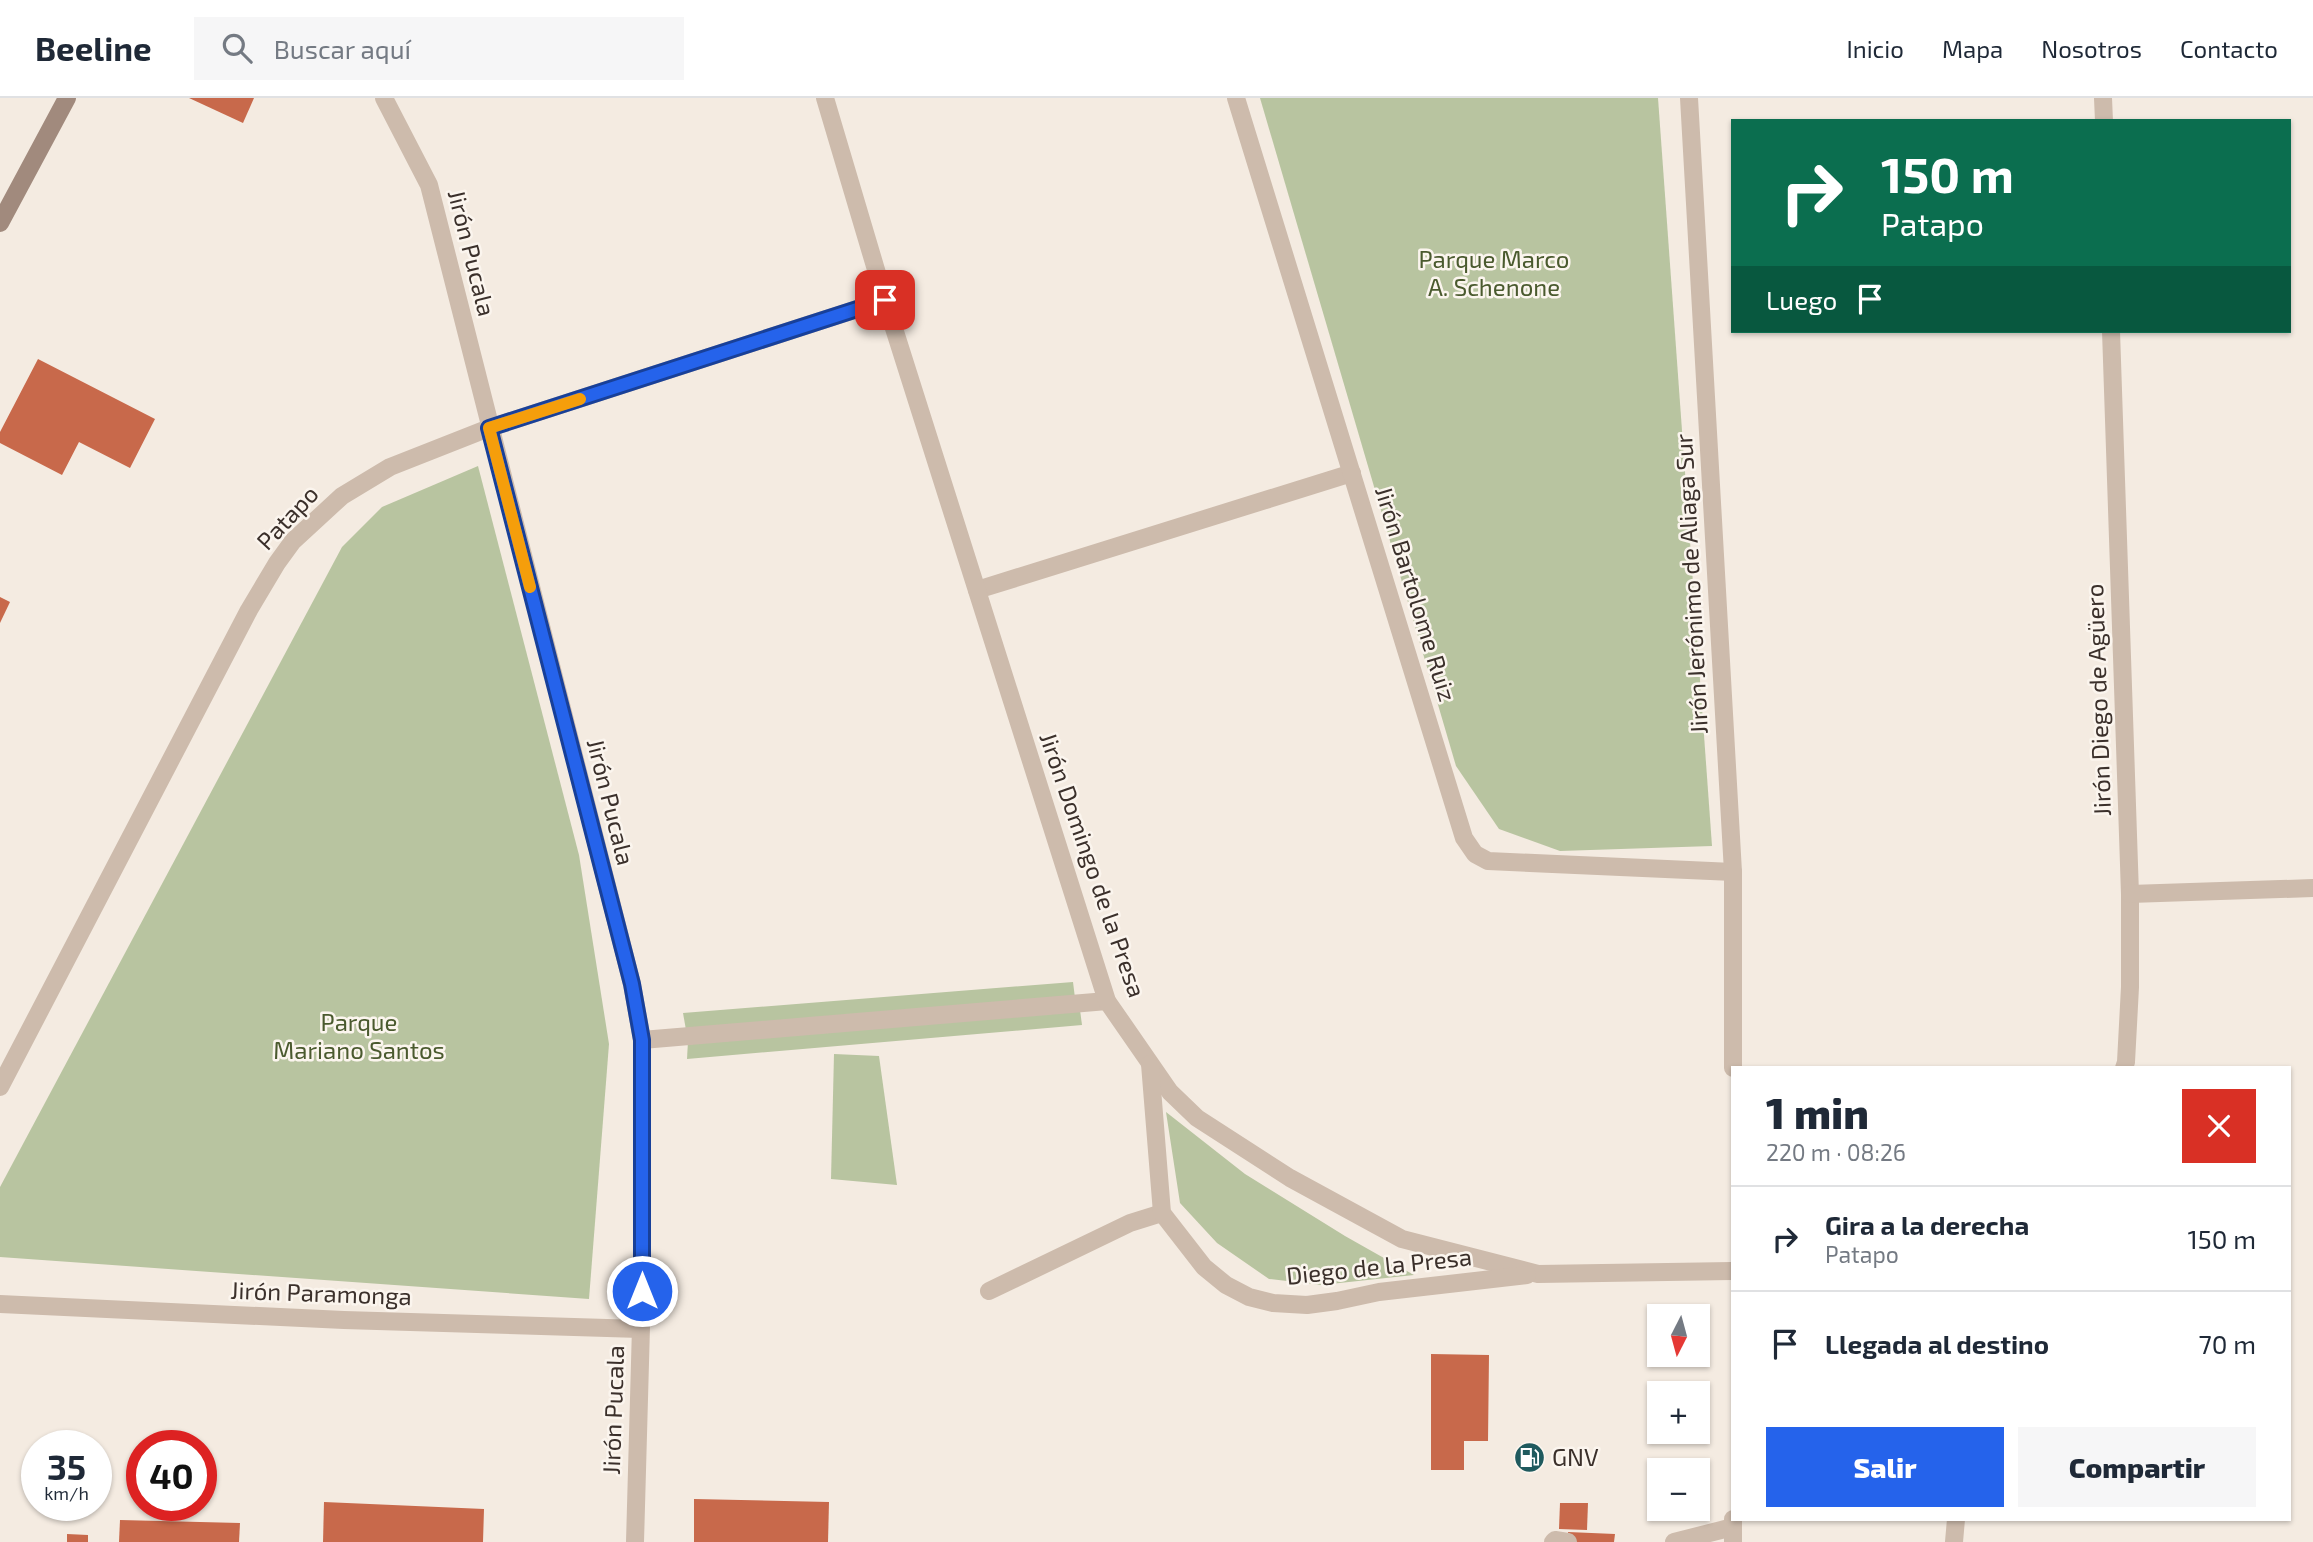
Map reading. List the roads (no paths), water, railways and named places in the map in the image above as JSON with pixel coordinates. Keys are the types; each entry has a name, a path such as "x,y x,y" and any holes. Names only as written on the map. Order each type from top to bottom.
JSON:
{"main road":[{"path":"0,223 67,98"}],"street":[{"name":"Jirón Pucala","path":"384,98 429,185 632,984 642,1040 635,1542"},
{"name":"Jirón Domingo de la Presa","path":"825,98 885,300 1107,1001 1170,1092 1197,1118 1290,1178 1402,1239 1538,1274 1731,1271"},
{"name":"Jirón Bartolome Ruiz","path":"1236,98 1464,838 1475,854 1488,861 1733,872"},
{"name":"Jirón Jerónimo de Aliaga Sur","path":"1689,98 1733,872 1733,1066"},
{"path":"2103,98 2104,119"},
{"name":"Patapo","path":"0,1087 249,610 293,541 317,517 342,496 390,467 489,428 885,300"},
{"name":"Jirón Diego de Agüero","path":"2111,333 2130,894 2130,986 2125,1066"},
{"path":"977,590 1352,473"},
{"path":"2130,894 2313,888"},
{"path":"642,1040 1107,1001"},
{"path":"989,1291 1130,1223 1162,1213 1149,1061"},
{"name":"Diego de la Presa","path":"1162,1213 1204,1267 1226,1285 1250,1297 1273,1303 1307,1305 1379,1292 1538,1274"},
{"name":"Jirón Paramonga","path":"0,1304 344,1320 640,1329"},
{"path":"1954,1542 1956,1521"},
{"path":"1674,1542 1733,1529"},
{"path":"1553,1542 1568,1542"}],"place":[{"name":"GNV","path":"1529,1458"}],"park label":[{"name":"Parque Marco A. Schenone","path":"1494,274"},
{"name":"Parque Mariano Santos","path":"359,1037"}]}
